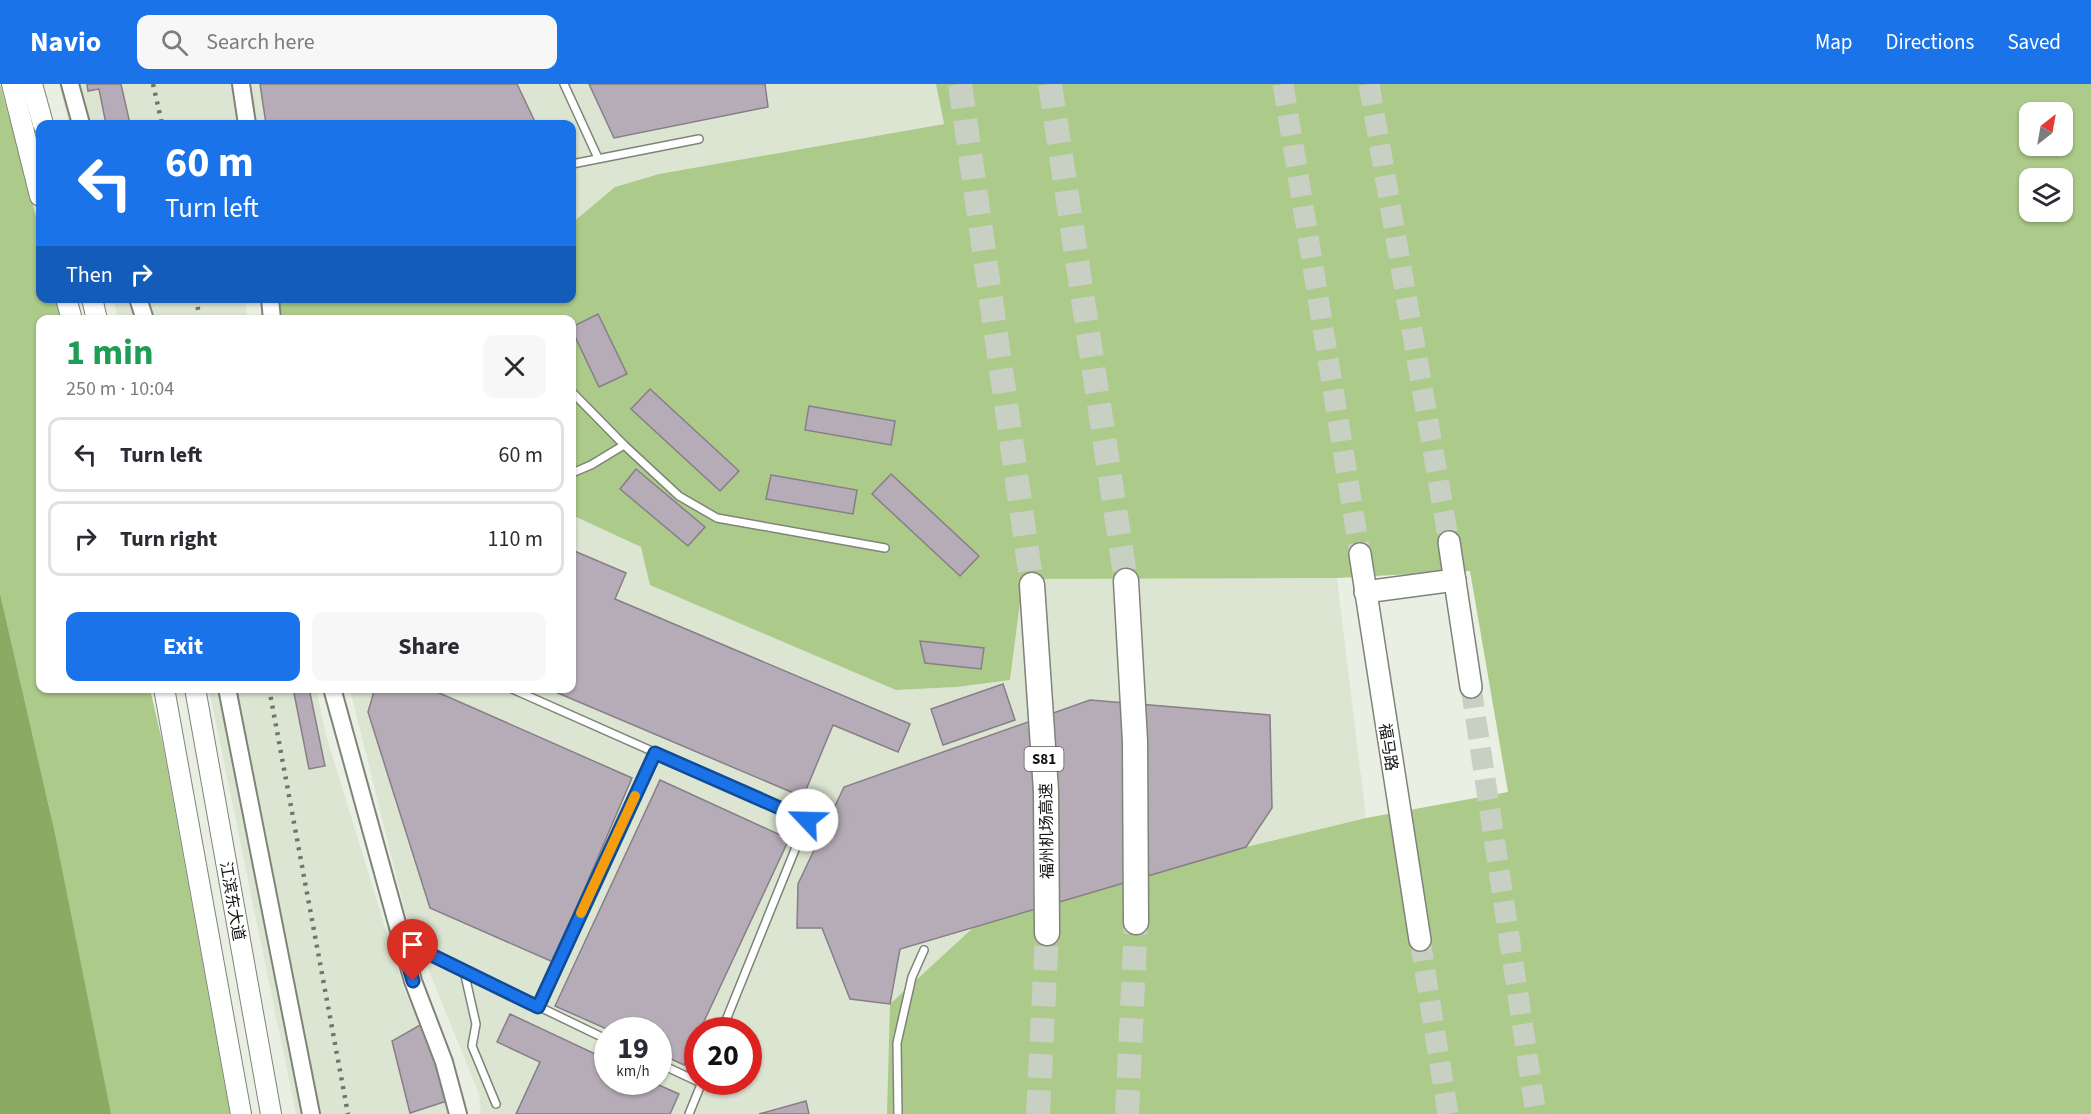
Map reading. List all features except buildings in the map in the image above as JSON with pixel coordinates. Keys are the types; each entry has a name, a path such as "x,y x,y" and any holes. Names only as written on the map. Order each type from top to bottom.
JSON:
{"highway":[{"path":"1126,580 1135,741 1136,921"},
{"name":"福州机场高速","path":"1032,585 1046,791 1047,933"}],"main road":[{"path":"12,84 36,180"},
{"path":"32,84 42,120"},
{"path":"1449,542 1471,687"},
{"name":"福马路","path":"1360,554 1420,940"},
{"path":"1365,592 1455,580"},
{"path":"165,693 241,1114"},
{"name":"江滨东大道","path":"196,693 271,1114"}],"street":[{"path":"70,84 80,120"},
{"path":"241,84 246,120"},
{"path":"228,693 310,1114"},
{"path":"333,693 413,981 444,1062 459,1114"}],"lane":[{"path":"564,84 598,158"},
{"path":"576,163 699,139"},
{"path":"576,396 679,496 717,518 885,548"},
{"path":"576,471 624,445"},
{"path":"521,693 807,820 727,1017"},
{"path":"538,1007 655,753"},
{"path":"401,940 594,1033"},
{"path":"898,1114 897,1043 912,977 924,950"},
{"path":"464,971 476,1023 472,1046 496,1104"},
{"path":"689,1114 697,1095"}],"shaded area":[{"path":"0,84 36,216 36,303 60,303 63,315 36,315 36,693 151,693 163,745 230,1114 111,1114 110,1112 55,833 0,593"},
{"path":"59,84 936,84 944,124 659,174 615,187 576,220 576,120 68,120"},
{"path":"936,84 2091,84 2091,1114 887,1114 890,1004 974,927 1246,847 1366,818 1508,792 1470,571 1337,578 1023,579 1010,680 957,687 896,690 650,585 641,547 576,517 576,315 276,315 274,303 576,303 576,220 615,187 659,174 944,124"},
{"path":"114,303 246,303 247,315 117,315"},
{"path":"576,517 641,547 896,690 957,687 1010,680 1023,579 1337,578 1366,818 1246,847 974,928 888,1114 481,1114 479,1094 405,912 351,693 576,693"},
{"path":"0,593 55,833 111,1114 0,1114"},
{"path":"210,693 317,693 326,735 404,989 460,1114 296,1114"}],"tunnel":[{"path":"960,84 1032,585"},
{"path":"1050,84 1126,581"},
{"path":"1283,84 1360,554"},
{"path":"1369,84 1449,542"},
{"path":"1471,687 1536,1114"},
{"path":"1127,1114 1136,922"},
{"path":"1038,1114 1047,933"},
{"path":"1420,940 1448,1114"}],"railway":[{"path":"153,84 161,120"},
{"path":"197,303 199,315"},
{"path":"270,693 348,1114"}],"slow traffic":[{"path":"581,913 635,796"}],"route":[{"path":"413,981 401,940 538,1007 655,753 807,820"}]}
